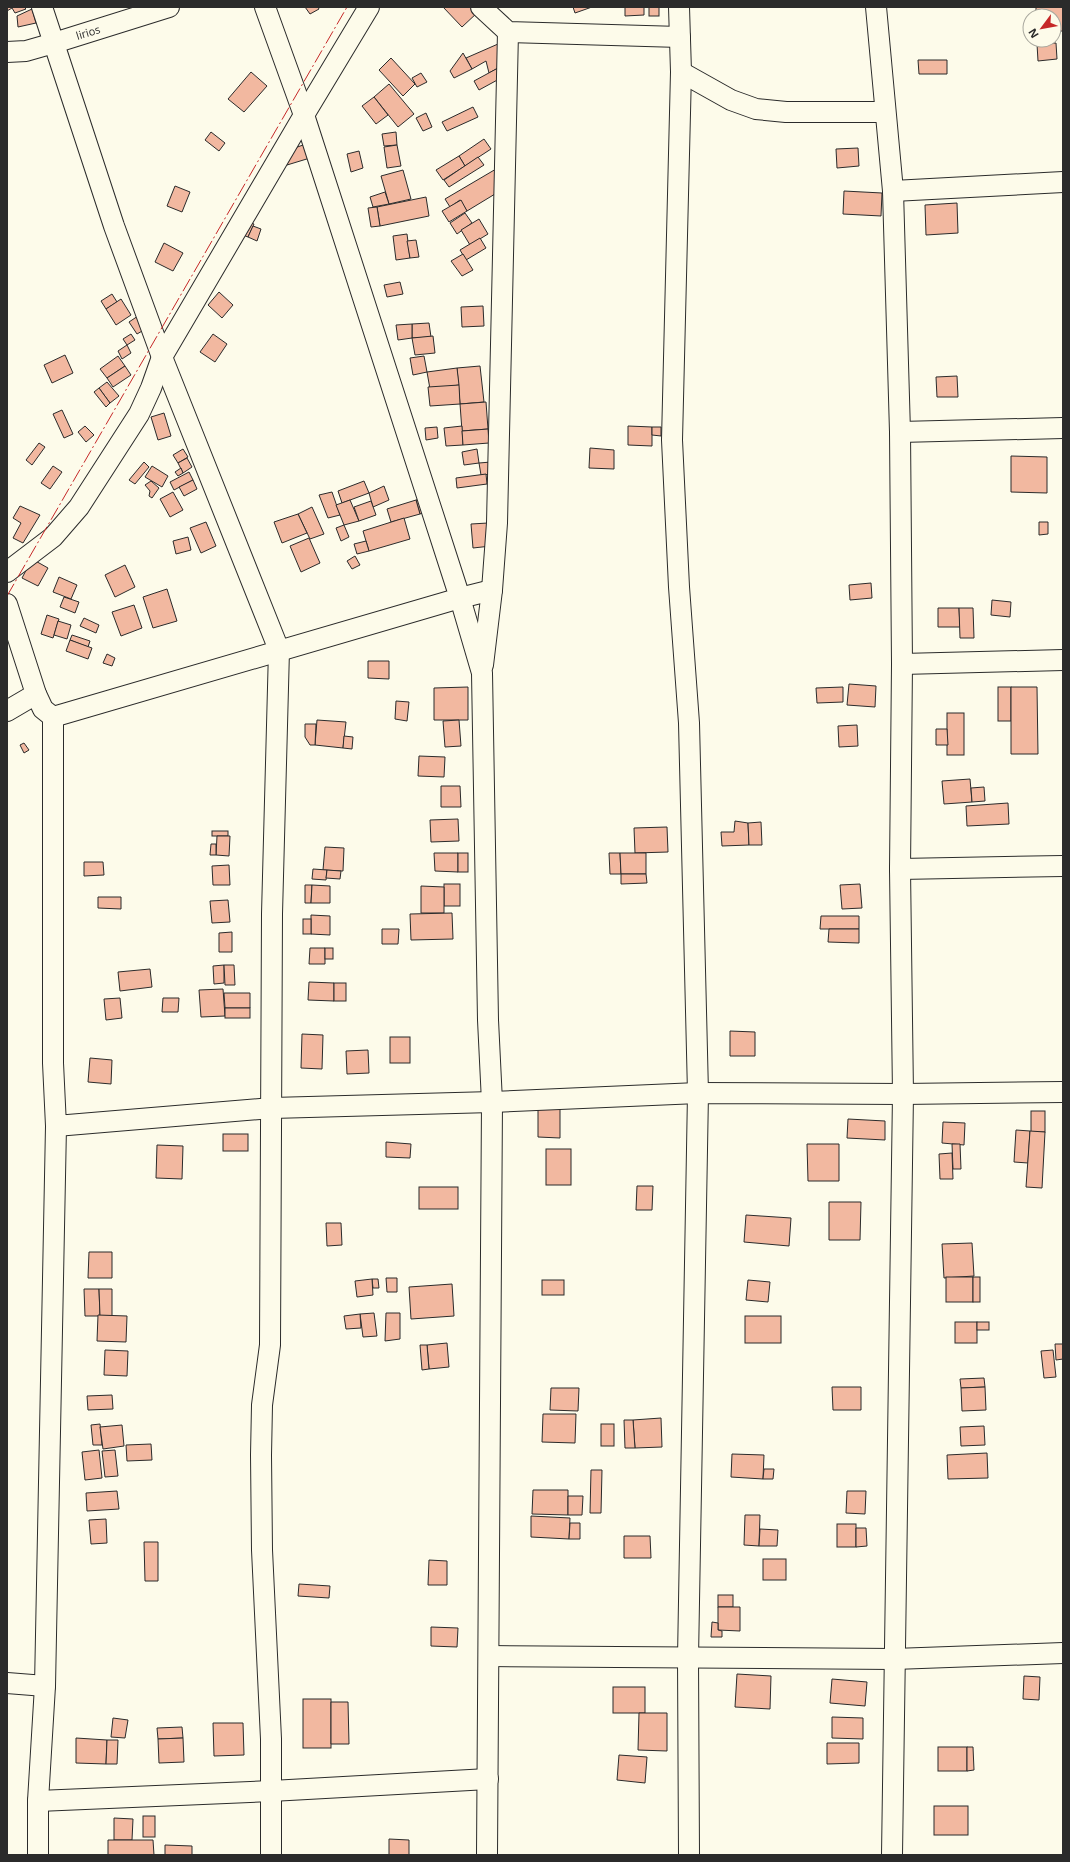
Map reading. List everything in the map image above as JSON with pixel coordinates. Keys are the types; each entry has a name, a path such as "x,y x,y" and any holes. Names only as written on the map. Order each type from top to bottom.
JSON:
{"street":[{"path":"42,7 114,226 162,358 279,650 272,914 270,1345 263,1397 261,1455 272,1855"},
{"name":"lirios","path":"7,52 26,51 169,7"},
{"path":"265,7 304,115 460,598 482,673"},
{"path":"7,572 53,537 79,507 139,414 151,388 162,358 369,7"},
{"path":"480,7 508,32 680,37"},
{"path":"679,7 681,72 672,440 680,588 690,723 698,1094 688,1658 689,1855"},
{"path":"876,7 893,191 900,432 902,664 900,869 903,1094 892,1855"},
{"path":"487,1855 492,1102 488,1020 482,673 492,590 497,523 508,32"},
{"path":"681,72 731,100 756,109 786,112 885,112"},
{"path":"893,191 1063,182"},
{"path":"900,432 1063,428"},
{"path":"52,717 279,650 492,590"},
{"path":"7,604 36,694 44,709 52,717 53,1063 56,1126 45,1686 38,1801 38,1855"},
{"path":"902,664 1063,660"},
{"path":"7,711 36,694"},
{"path":"900,869 1063,866"},
{"path":"56,1126 272,1108 492,1102 698,1094 1063,1092"},
{"path":"489,1656 894,1659 1063,1653"},
{"path":"7,1683 45,1686"},
{"path":"38,1801 271,1791 488,1779"}],"building":[{"path":"7,7 24,7 26,9 15,13 12,8 7,11"},
{"path":"305,7 318,7 319,9 310,14"},
{"path":"443,7 473,7 478,12 462,27"},
{"path":"573,7 592,7 575,13"},
{"path":"625,7 644,7 644,15 625,16"},
{"path":"649,7 659,7 659,16 649,16"},
{"path":"1063,7 1063,31 1062,8 1036,8"},
{"path":"32,9 36,23 18,27 17,16"},
{"path":"498,44 498,68 489,73 486,61 472,69 466,58"},
{"path":"1037,48 1056,48 1057,59 1038,61"},
{"path":"463,53 472,69 454,78 450,71"},
{"path":"391,58 415,84 403,96 379,70"},
{"path":"918,60 947,60 947,74 919,74"},
{"path":"498,68 501,78 479,90 474,81"},
{"path":"251,72 267,86 244,112 228,99"},
{"path":"421,73 427,82 417,87 412,78"},
{"path":"389,84 414,114 398,127 374,97"},
{"path":"374,97 388,115 376,124 362,106"},
{"path":"473,107 478,117 447,131 442,122"},
{"path":"426,113 432,127 423,131 416,118"},
{"path":"211,132 225,143 219,151 205,140"},
{"path":"396,132 397,145 384,146 382,134"},
{"path":"484,139 491,149 465,166 459,156"},
{"path":"306,144 310,158 287,165 283,152"},
{"path":"397,145 401,166 387,168 384,147"},
{"path":"858,148 859,166 837,168 836,149"},
{"path":"359,151 363,168 351,172 347,154"},
{"path":"459,156 465,166 443,180 436,170"},
{"path":"478,157 484,165 449,187 444,180"},
{"path":"496,169 495,194 467,211 460,200 450,207 445,199"},
{"path":"403,170 411,199 389,204 381,176"},
{"path":"175,186 190,192 182,212 167,206"},
{"path":"844,191 882,193 881,216 843,214"},
{"path":"385,192 389,204 373,207 370,197"},
{"path":"426,197 429,216 380,226 377,207"},
{"path":"461,200 467,211 449,222 442,211"},
{"path":"957,203 958,233 926,235 925,205"},
{"path":"377,207 380,226 371,227 368,208"},
{"path":"465,213 472,223 457,234 450,223"},
{"path":"479,219 488,234 470,245 461,230"},
{"path":"243,220 254,224 248,237 238,233"},
{"path":"253,226 261,229 257,241 248,237"},
{"path":"407,234 410,258 396,260 393,236"},
{"path":"480,238 486,248 466,260 460,250"},
{"path":"416,240 419,257 410,258 407,241"},
{"path":"164,243 183,253 173,271 155,262"},
{"path":"463,254 473,270 462,276 451,261"},
{"path":"400,282 403,294 387,297 384,285"},
{"path":"219,292 233,305 222,318 208,305"},
{"path":"112,294 117,302 106,309 101,301"},
{"path":"121,299 131,315 116,325 106,309"},
{"path":"483,306 484,326 462,327 461,307"},
{"path":"141,314 149,327 137,334 129,322"},
{"path":"429,323 431,337 412,338 412,324"},
{"path":"412,324 412,338 398,340 396,325"},
{"path":"131,334 135,340 127,345 123,339"},
{"path":"213,334 227,344 215,362 200,352"},
{"path":"433,336 435,353 415,355 412,338"},
{"path":"127,345 131,353 122,359 118,351"},
{"path":"65,355 73,373 52,383 44,365"},
{"path":"118,356 125,366 107,378 100,369"},
{"path":"424,356 427,372 413,375 410,358"},
{"path":"125,366 131,375 113,387 107,378"},
{"path":"480,366 484,402 460,404 457,368"},
{"path":"457,368 459,385 430,389 427,372"},
{"path":"957,376 958,397 937,397 936,377"},
{"path":"107,382 119,396 110,403 99,388"},
{"path":"459,385 460,404 430,406 428,387"},
{"path":"99,388 110,403 106,407 94,392"},
{"path":"486,402 488,429 462,431 460,404"},
{"path":"62,410 73,434 64,438 53,414"},
{"path":"164,413 171,436 158,440 151,417"},
{"path":"85,426 94,435 86,442 78,432"},
{"path":"462,426 463,445 446,446 444,428"},
{"path":"628,426 652,427 652,446 628,445"},
{"path":"437,427 438,438 426,440 425,428"},
{"path":"652,427 661,427 661,436 652,435"},
{"path":"488,429 489,443 463,445 462,431"},
{"path":"39,443 45,447 32,465 26,460"},
{"path":"590,448 614,450 614,469 589,468"},
{"path":"183,449 188,457 178,463 173,455"},
{"path":"477,449 479,463 464,465 462,452"},
{"path":"1011,456 1047,457 1047,493 1011,492"},
{"path":"187,458 192,467 183,473 178,463"},
{"path":"144,462 149,467 135,484 129,480"},
{"path":"491,462 493,474 481,475 479,463"},
{"path":"53,466 62,472 50,489 41,483"},
{"path":"152,466 168,476 162,487 145,477"},
{"path":"181,468 183,473 178,476 175,472"},
{"path":"189,472 193,480 174,490 170,482"},
{"path":"486,474 487,484 457,488 456,478"},
{"path":"193,480 197,489 184,496 179,487"},
{"path":"151,481 159,488 152,498 149,496 150,491 145,485"},
{"path":"364,481 369,493 342,503 338,491"},
{"path":"384,486 389,500 373,507 369,493"},
{"path":"173,492 183,510 170,517 160,499"},
{"path":"332,492 340,515 328,518 319,495"},
{"path":"422,498 426,512 420,514 416,500"},
{"path":"350,500 359,521 344,525 336,505"},
{"path":"416,500 420,514 391,522 387,509"},
{"path":"371,501 376,515 359,521 354,507"},
{"path":"20,506 40,515 23,543 13,538 21,523 13,518"},
{"path":"312,507 324,534 310,539 298,514"},
{"path":"298,514 307,533 282,543 274,522"},
{"path":"404,518 410,539 369,551 363,531"},
{"path":"206,522 216,546 201,553 190,528"},
{"path":"1039,522 1048,522 1048,534 1039,535"},
{"path":"488,523 491,546 473,548 471,524"},
{"path":"344,525 349,537 341,541 336,528"},
{"path":"188,537 191,550 176,554 173,541"},
{"path":"309,538 320,563 301,572 290,546"},
{"path":"366,541 369,551 357,554 354,544"},
{"path":"355,556 360,565 352,569 347,561"},
{"path":"32,559 48,568 38,586 22,578"},
{"path":"125,565 135,587 115,597 105,575"},
{"path":"59,577 77,585 71,599 53,592"},
{"path":"871,583 872,598 850,600 849,585"},
{"path":"167,589 177,621 153,628 143,597"},
{"path":"64,597 79,602 75,613 60,607"},
{"path":"992,600 1011,602 1010,617 991,615"},
{"path":"134,605 142,628 121,636 112,612"},
{"path":"938,608 959,608 960,627 938,627"},
{"path":"959,608 973,608 974,638 960,638"},
{"path":"47,615 59,619 53,638 41,634"},
{"path":"84,618 99,625 96,633 80,626"},
{"path":"58,621 71,625 67,639 54,635"},
{"path":"72,635 90,641 88,647 70,640"},
{"path":"70,640 92,648 88,659 66,651"},
{"path":"107,654 115,658 112,666 103,663"},
{"path":"368,661 389,661 389,679 368,678"},
{"path":"849,684 876,686 875,707 847,705"},
{"path":"468,687 468,720 434,720 434,688"},
{"path":"843,687 843,702 817,703 816,688"},
{"path":"998,687 1011,687 1011,721 998,721"},
{"path":"1011,687 1037,687 1038,754 1011,754"},
{"path":"396,701 409,702 407,721 395,719"},
{"path":"947,713 964,713 964,755 947,755"},
{"path":"317,720 346,722 343,748 315,745"},
{"path":"459,720 461,746 445,747 443,721"},
{"path":"305,724 316,724 315,745 310,745 305,737"},
{"path":"857,725 858,746 839,747 838,726"},
{"path":"936,729 947,729 948,745 936,745"},
{"path":"344,736 353,737 352,749 343,748"},
{"path":"24,743 29,750 24,753 20,745"},
{"path":"419,756 445,757 444,777 418,776"},
{"path":"970,779 972,802 944,804 942,781"},
{"path":"441,786 460,786 461,807 441,807"},
{"path":"984,787 985,801 972,802 971,788"},
{"path":"1008,803 1009,824 967,826 966,806"},
{"path":"458,819 459,841 431,842 430,820"},
{"path":"735,821 748,823 749,845 722,846 721,832 734,832"},
{"path":"761,822 762,845 749,845 748,823"},
{"path":"667,827 668,852 635,853 634,828"},
{"path":"212,831 228,831 228,836 212,836"},
{"path":"217,836 230,836 229,856 216,855"},
{"path":"211,844 216,844 216,855 210,855"},
{"path":"325,847 344,848 343,871 323,870"},
{"path":"434,853 458,853 458,872 435,871"},
{"path":"458,853 468,853 468,872 458,872"},
{"path":"609,853 620,853 621,874 610,874"},
{"path":"620,853 646,853 646,874 621,874"},
{"path":"84,862 103,862 104,875 84,876"},
{"path":"229,865 230,885 213,885 212,866"},
{"path":"313,869 327,870 326,880 312,879"},
{"path":"327,870 341,871 340,879 326,878"},
{"path":"621,874 646,874 647,883 621,884"},
{"path":"444,884 460,884 460,906 444,906"},
{"path":"860,884 862,908 842,909 840,885"},
{"path":"305,885 312,885 311,903 305,903"},
{"path":"312,885 330,886 330,903 311,903"},
{"path":"421,886 444,887 444,913 421,913"},
{"path":"98,897 121,897 121,909 98,908"},
{"path":"228,900 230,922 212,923 210,901"},
{"path":"452,913 453,939 411,940 410,914"},
{"path":"311,915 330,916 330,935 311,934"},
{"path":"821,916 859,916 859,929 820,929"},
{"path":"303,919 311,919 311,934 303,934"},
{"path":"382,929 399,929 398,944 382,944"},
{"path":"829,929 859,929 859,943 828,942"},
{"path":"232,932 232,952 219,952 219,933"},
{"path":"310,948 325,948 325,964 309,964"},
{"path":"325,948 333,948 333,959 325,959"},
{"path":"224,965 224,983 214,984 213,966"},
{"path":"224,965 234,965 235,985 225,985"},
{"path":"150,969 152,987 120,991 118,972"},
{"path":"309,982 334,983 334,1001 308,1000"},
{"path":"334,983 346,983 346,1001 334,1001"},
{"path":"223,989 225,1016 201,1017 199,990"},
{"path":"224,993 250,993 250,1008 225,1008"},
{"path":"120,998 122,1018 106,1020 104,999"},
{"path":"163,998 179,998 178,1012 162,1012"},
{"path":"225,1008 250,1008 250,1018 225,1018"},
{"path":"730,1031 755,1032 755,1056 730,1056"},
{"path":"302,1034 323,1035 322,1069 301,1068"},
{"path":"390,1037 410,1037 410,1063 390,1063"},
{"path":"368,1050 369,1073 347,1074 346,1051"},
{"path":"90,1058 112,1060 111,1084 88,1082"},
{"path":"538,1108 560,1108 560,1138 538,1137"},
{"path":"1031,1111 1045,1111 1045,1132 1031,1132"},
{"path":"848,1119 885,1121 885,1140 847,1138"},
{"path":"943,1122 965,1123 964,1145 942,1143"},
{"path":"1016,1130 1030,1131 1028,1163 1014,1162"},
{"path":"1030,1131 1045,1132 1042,1188 1026,1187"},
{"path":"223,1134 248,1134 248,1151 223,1151"},
{"path":"386,1142 411,1144 410,1158 386,1157"},
{"path":"807,1144 839,1144 839,1181 808,1181"},
{"path":"952,1144 960,1144 961,1169 953,1169"},
{"path":"157,1145 183,1146 182,1179 156,1178"},
{"path":"546,1149 571,1149 571,1185 546,1185"},
{"path":"952,1153 953,1179 940,1179 939,1154"},
{"path":"637,1186 653,1186 652,1210 636,1210"},
{"path":"419,1187 458,1187 458,1209 419,1209"},
{"path":"829,1202 861,1202 860,1240 829,1240"},
{"path":"746,1215 791,1218 789,1246 744,1242"},
{"path":"326,1223 341,1223 342,1245 327,1246"},
{"path":"972,1243 974,1276 944,1278 942,1244"},
{"path":"89,1252 112,1252 112,1278 88,1278"},
{"path":"946,1277 973,1277 973,1302 946,1302"},
{"path":"973,1277 980,1277 980,1302 973,1302"},
{"path":"386,1278 397,1278 397,1292 387,1292"},
{"path":"372,1279 378,1279 379,1288 373,1288"},
{"path":"372,1279 373,1295 357,1297 355,1281"},
{"path":"542,1280 564,1280 564,1295 542,1295"},
{"path":"748,1280 770,1282 768,1302 746,1300"},
{"path":"452,1284 454,1316 411,1319 409,1287"},
{"path":"84,1289 99,1289 100,1316 85,1316"},
{"path":"99,1289 112,1289 112,1316 100,1316"},
{"path":"374,1313 377,1336 363,1337 360,1314"},
{"path":"386,1313 400,1313 400,1339 385,1341"},
{"path":"360,1314 361,1328 346,1329 344,1316"},
{"path":"98,1315 127,1316 126,1342 97,1341"},
{"path":"745,1316 781,1316 781,1343 745,1343"},
{"path":"955,1322 977,1322 977,1343 955,1343"},
{"path":"977,1322 989,1322 989,1330 977,1330"},
{"path":"447,1343 449,1367 429,1369 427,1345"},
{"path":"1055,1344 1063,1344 1063,1359 1056,1360"},
{"path":"420,1345 427,1345 429,1369 422,1370"},
{"path":"105,1350 128,1351 127,1376 104,1375"},
{"path":"1053,1350 1056,1377 1044,1378 1041,1351"},
{"path":"984,1378 985,1387 961,1388 960,1379"},
{"path":"832,1387 861,1387 861,1410 833,1410"},
{"path":"985,1387 986,1410 962,1411 961,1388"},
{"path":"551,1388 579,1388 578,1411 550,1410"},
{"path":"112,1395 113,1409 88,1410 87,1396"},
{"path":"543,1414 576,1414 575,1443 542,1442"},
{"path":"661,1418 662,1447 635,1448 633,1420"},
{"path":"624,1420 633,1420 635,1448 625,1448"},
{"path":"100,1424 102,1445 93,1445 91,1425"},
{"path":"601,1424 614,1424 614,1446 601,1446"},
{"path":"122,1425 124,1446 103,1449 100,1427"},
{"path":"984,1426 985,1445 961,1446 960,1427"},
{"path":"151,1444 152,1460 127,1461 126,1445"},
{"path":"99,1450 102,1478 85,1480 82,1452"},
{"path":"115,1450 118,1476 105,1477 102,1451"},
{"path":"987,1453 988,1478 948,1479 947,1455"},
{"path":"732,1454 764,1455 763,1479 731,1477"},
{"path":"764,1469 774,1469 773,1479 763,1479"},
{"path":"591,1470 602,1470 601,1513 590,1513"},
{"path":"533,1490 568,1490 568,1515 532,1514"},
{"path":"117,1491 119,1509 87,1511 86,1493"},
{"path":"847,1491 866,1491 865,1514 846,1513"},
{"path":"568,1496 583,1496 582,1515 568,1515"},
{"path":"745,1515 760,1515 759,1546 744,1545"},
{"path":"531,1516 570,1518 569,1539 531,1537"},
{"path":"106,1519 107,1543 91,1544 89,1520"},
{"path":"570,1523 580,1523 580,1539 569,1539"},
{"path":"837,1524 856,1524 856,1547 837,1547"},
{"path":"856,1528 866,1528 867,1546 856,1547"},
{"path":"760,1529 778,1530 777,1546 759,1546"},
{"path":"624,1536 650,1536 651,1558 624,1558"},
{"path":"144,1542 158,1542 158,1581 145,1581"},
{"path":"763,1559 786,1559 786,1580 763,1580"},
{"path":"429,1560 447,1561 447,1585 428,1585"},
{"path":"299,1584 330,1586 329,1598 298,1596"},
{"path":"718,1595 733,1595 733,1607 718,1607"},
{"path":"718,1607 740,1607 740,1631 718,1630"},
{"path":"712,1622 718,1623 718,1630 722,1631 722,1637 711,1637"},
{"path":"431,1627 458,1628 457,1647 431,1646"},
{"path":"737,1674 771,1676 770,1709 735,1707"},
{"path":"1024,1676 1040,1677 1039,1700 1023,1699"},
{"path":"832,1679 867,1682 865,1706 830,1703"},
{"path":"613,1687 645,1687 645,1713 613,1713"},
{"path":"303,1699 331,1699 331,1748 303,1748"},
{"path":"331,1702 348,1702 349,1744 331,1744"},
{"path":"639,1713 667,1713 667,1751 638,1750"},
{"path":"832,1717 863,1718 863,1739 832,1738"},
{"path":"113,1718 128,1720 125,1738 111,1737"},
{"path":"213,1723 243,1723 244,1755 214,1756"},
{"path":"182,1727 183,1738 158,1739 157,1728"},
{"path":"76,1738 107,1740 106,1764 76,1763"},
{"path":"183,1738 184,1762 159,1763 158,1739"},
{"path":"107,1740 118,1740 117,1764 106,1764"},
{"path":"827,1743 859,1743 859,1763 827,1764"},
{"path":"938,1747 967,1747 967,1771 938,1771"},
{"path":"967,1747 973,1747 974,1770 967,1771"},
{"path":"619,1755 647,1757 645,1783 617,1780"},
{"path":"934,1806 968,1806 968,1835 934,1835"},
{"path":"143,1816 155,1816 155,1837 143,1837"},
{"path":"114,1818 133,1819 132,1840 114,1840"},
{"path":"389,1839 409,1840 409,1855 389,1855"},
{"path":"108,1840 153,1840 154,1855 108,1855"},
{"path":"165,1845 192,1846 192,1855 165,1855"}],"power":[{"path":"7,596 347,7"}]}
